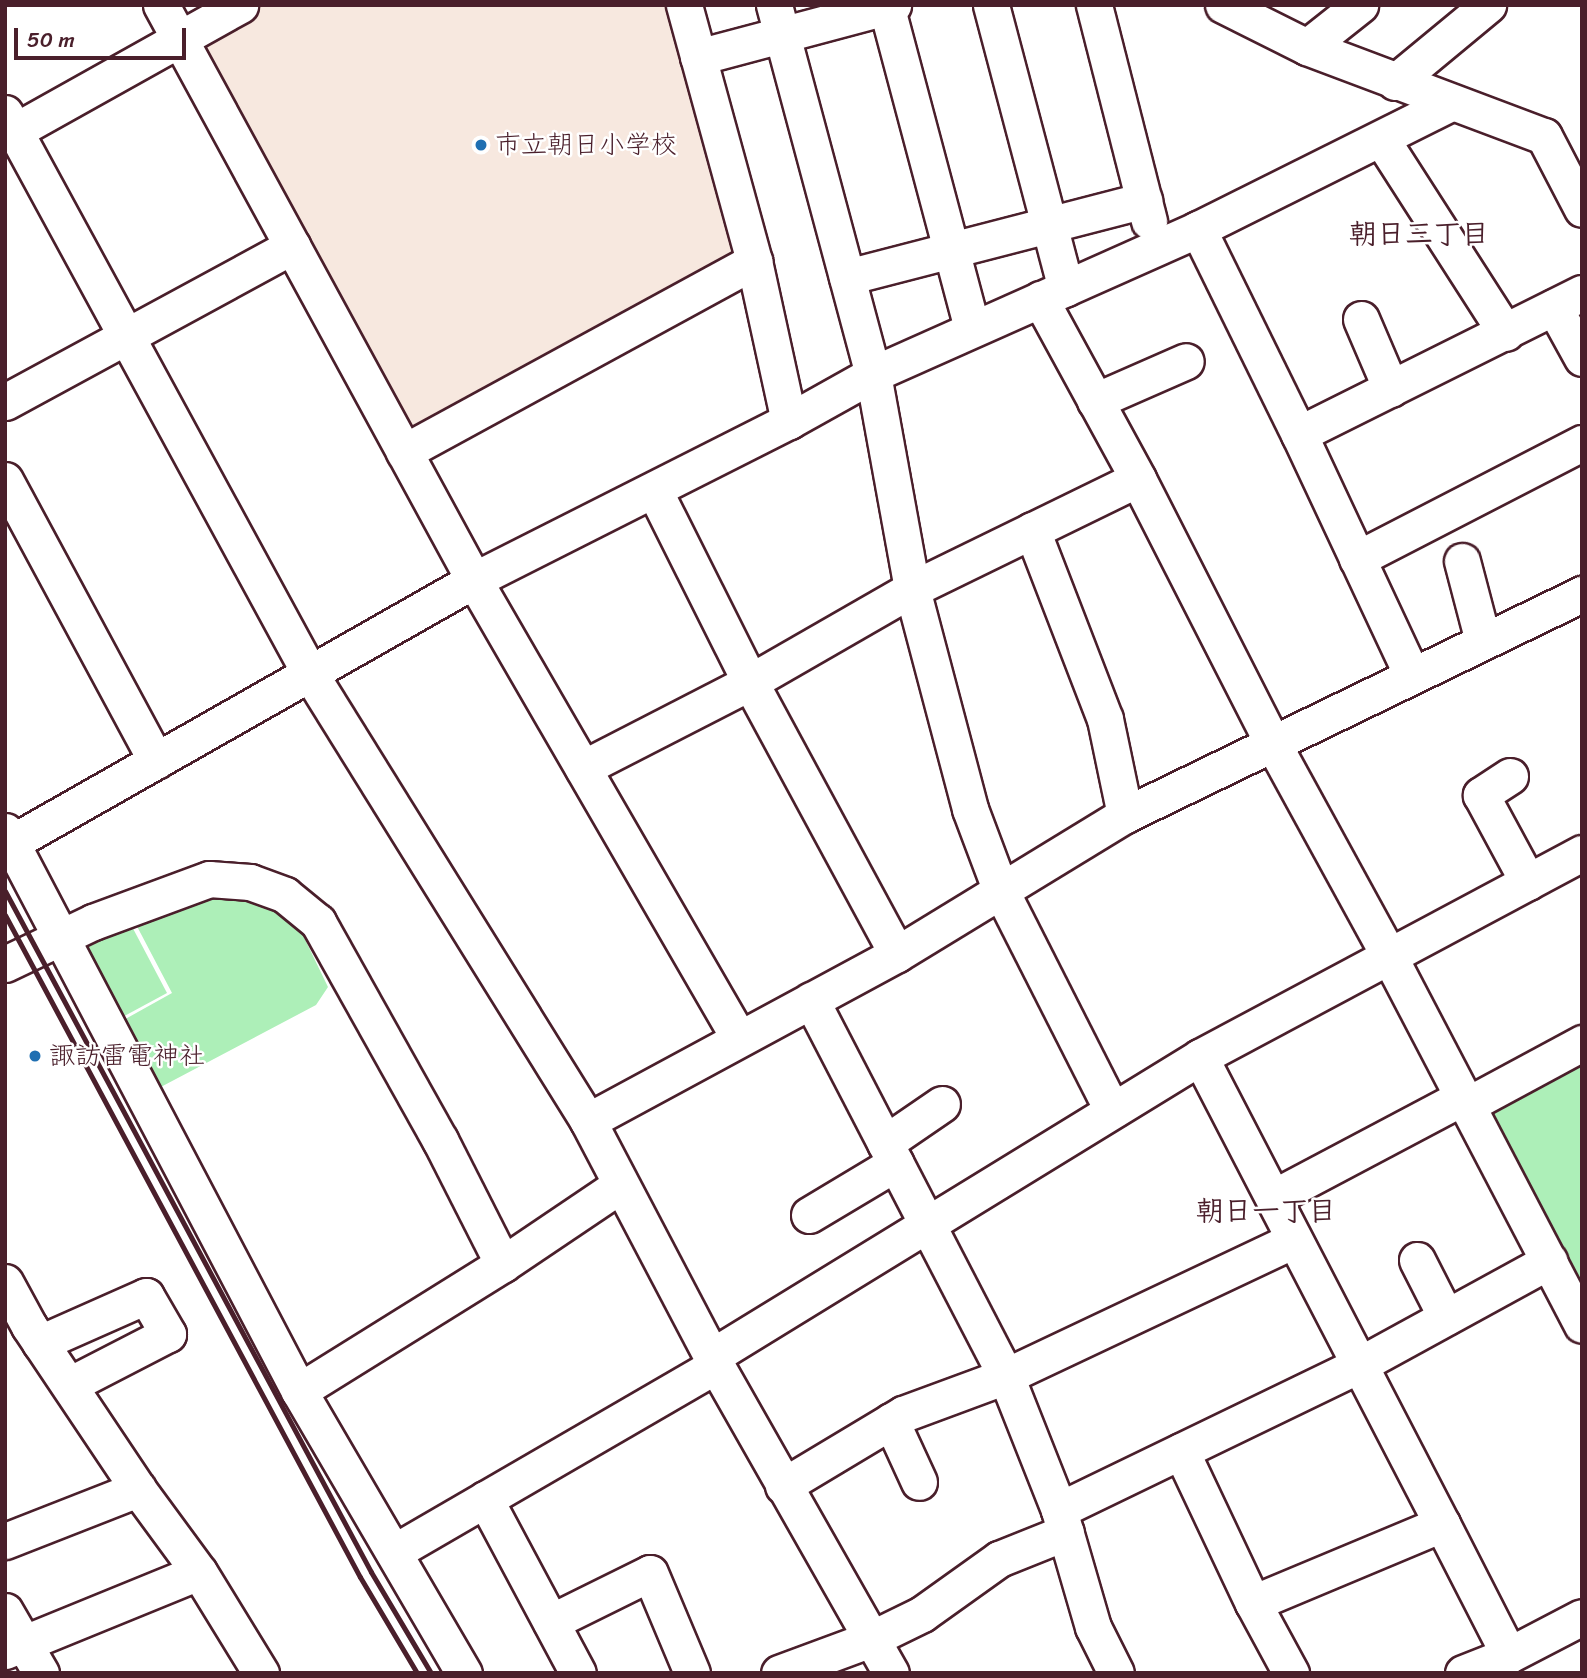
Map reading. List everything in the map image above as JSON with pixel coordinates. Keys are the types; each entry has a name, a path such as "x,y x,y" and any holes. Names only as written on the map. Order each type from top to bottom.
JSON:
{"street":[{"path":"161,5 474,580 739,1038"},
{"path":"240,5 179,39 10,122 309,672 588,1121 714,1361 891,1673"},
{"path":"684,5 754,261 789,421"},
{"path":"991,5 1049,224 1053,293 1095,401 1138,479 1272,742 1389,956 1582,1325"},
{"path":"1094,5 1156,248"},
{"path":"1307,47 1360,5"},
{"path":"1395,82 1488,5"},
{"path":"698,57 778,20 889,6 972,329"},
{"path":"1227,6 1307,47 1544,136 1582,209"},
{"path":"778,20 873,374 912,589 970,809 1000,889 1112,1110"},
{"path":"464,1673 299,1391 63,936 8,837 156,761 474,580 789,421 873,374 1198,229 1382,140 1451,103"},
{"path":"1382,140 1506,333"},
{"path":"847,277 1144,200"},
{"path":"1198,229 1300,434 1412,675"},
{"path":"5,402 292,246"},
{"path":"404,452 754,261"},
{"path":"1300,434 1568,300 1582,358"},
{"path":"1361,319 1391,389"},
{"path":"1095,401 1186,361"},
{"path":"1357,559 1582,443"},
{"path":"583,768 750,682 912,589 1138,479"},
{"path":"5,480 156,761"},
{"path":"654,490 750,682 897,954"},
{"path":"1032,530 1105,719 1125,814"},
{"path":"1462,561 1483,640"},
{"path":"588,1121 897,954 1125,814 1582,594"},
{"path":"1510,776 1480,795 1528,881"},
{"path":"394,1552 714,1361 927,1223 1200,1057 1582,853"},
{"path":"5,964 161,894 209,879 250,882 285,895 318,922 440,1140 503,1264"},
{"path":"811,1000 1006,1376 1063,1521 1093,1627 1116,1673"},
{"path":"1274,1198 1582,1042"},
{"path":"1200,1057 1509,1655"},
{"path":"809,1215 891,1153 942,1104"},
{"path":"299,1391 503,1264 620,1185"},
{"path":"783,1486 891,1421 1006,1376 1294,1240"},
{"path":"1417,1260 1446,1317"},
{"path":"779,1673 871,1639 922,1614 999,1559 1181,1451 1359,1365 1549,1261"},
{"path":"5,1282 25,1334 69,1385 138,1489 199,1572 261,1673"},
{"path":"25,1334 146,1296 168,1334 69,1385"},
{"path":"891,1421 919,1482"},
{"path":"1181,1451 1253,1603 1291,1673"},
{"path":"5,1541 138,1489"},
{"path":"485,1499 578,1673"},
{"path":"1253,1603 1442,1524"},
{"path":"14,1647 199,1572"},
{"path":"551,1622 650,1573 692,1673"},
{"path":"5,1611 14,1647 41,1673"},
{"path":"1463,1673 1509,1655 1582,1616"}],"shaded area":[{"name":"市立朝日小学校","path":"261,5 677,5 736,252 413,434 199,40"}],"green space":[{"path":"241,899 285,914 299,927 328,987 316,1005 157,1089 120,1022 172,993 130,913 157,902"},
{"path":"128,919 167,993 117,1020 81,948"},
{"path":"1582,1054 1582,1290 1491,1117 1494,1101"}],"railway":[{"path":"5,891 371,1572 431,1673"},
{"path":"5,915 360,1577 417,1673"}],"place":[{"name":"市立朝日小学校","path":"481,145"},
{"name":"諏訪雷電神社","path":"35,1056"}],"district":[{"name":"朝日三丁目","path":"1419,234"},
{"name":"朝日一丁目","path":"1266,1211"}]}
